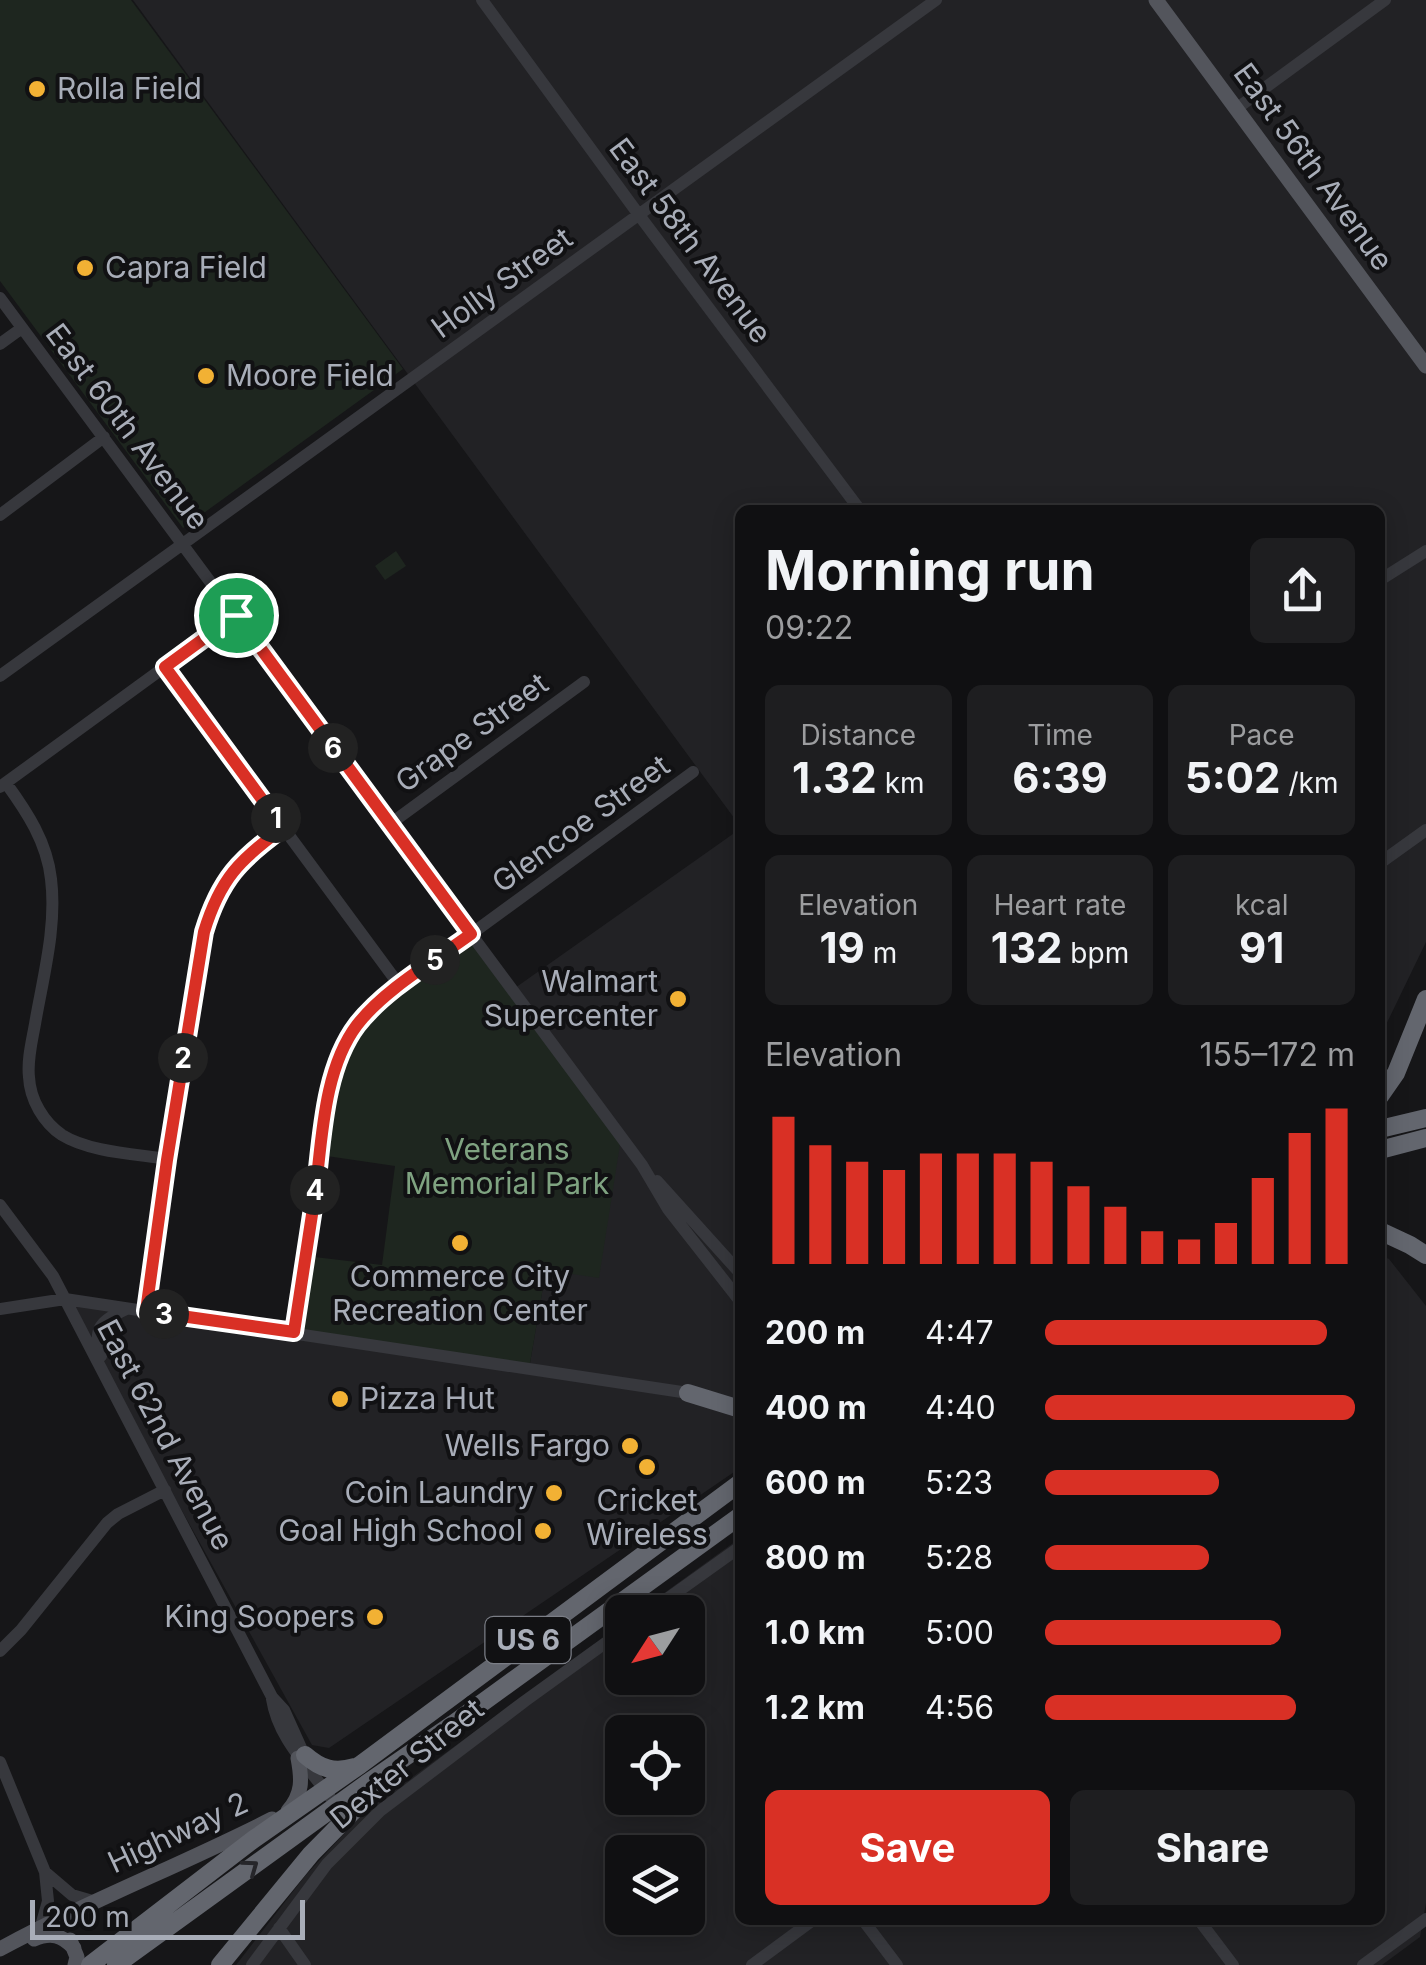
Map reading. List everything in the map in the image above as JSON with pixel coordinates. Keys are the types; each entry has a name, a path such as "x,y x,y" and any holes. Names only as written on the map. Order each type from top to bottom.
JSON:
{"highway":[{"path":"1385,1089 1396,1073 1426,1000"},
{"path":"1385,1128 1426,1118"},
{"path":"1385,1149 1426,1138"},
{"path":"1385,1233 1426,1255"},
{"path":"688,1393 735,1404"},
{"name":"US 6","path":"90,1965 254,1840 328,1795 360,1766 735,1485"},
{"name":"US 6","path":"116,1965 735,1520"},
{"path":"220,1965 346,1816 454,1724"},
{"path":"303,1760 338,1771 360,1766"}],"main road":[{"name":"East 56th Avenue","path":"1156,0 1426,366"},
{"path":"288,1811 300,1791 303,1760"},
{"name":"Highway 2","path":"0,1950 41,1926 328,1795"},
{"path":"63,1917 75,1957"},
{"name":"Highway 2","path":"0,1950 45,1934 66,1939 75,1957"}],"street":[{"name":"East 58th Avenue","path":"482,0 856,505"},
{"name":"Holly Street","path":"0,676 936,0"},
{"path":"1236,109 1385,0"},
{"name":"East 60th Avenue","path":"0,298 642,1166 668,1209 735,1294"},
{"path":"0,344 22,328"},
{"path":"0,515 104,438"},
{"path":"1385,577 1426,551"},
{"path":"167,1160 72,1140 53,1128 35,1102 28,1072 51,928 52,880 36,827 3,785 236,615"},
{"path":"165,667 400,986"},
{"name":"Grape Street","path":"390,824 584,682"},
{"name":"Glencoe Street","path":"294,1332 334,1070 355,1028 400,986 694,772"},
{"path":"146,1311 209,914 226,881 243,860 283,828"},
{"path":"1385,860 1426,830"},
{"name":"East 60th Avenue","path":"642,1166 735,1268"},
{"name":"East 62nd Avenue","path":"0,1205 53,1276 272,1697 284,1710 303,1760 328,1795"},
{"path":"0,1309 65,1300 688,1393"},
{"path":"111,1387 96,1337 101,1325 126,1308"},
{"path":"0,1650 21,1630 107,1523 165,1490"},
{"path":"672,1595 735,1551"},
{"name":"Dexter Street","path":"252,1965 327,1864 380,1812 605,1643"},
{"path":"0,1762 46,1872 48,1900 41,1926"},
{"path":"46,1872 72,1894 96,1902"},
{"path":"1363,1965 1426,1919"},
{"path":"752,1965 807,1925"},
{"path":"868,1925 898,1965"},
{"path":"1203,1925 1233,1965"},
{"path":"279,1928 305,1965"}],"shaded area":[{"path":"133,0 1426,0 1426,942 1385,1027 1385,505 735,505 735,819"},
{"path":"735,833 735,1471 329,1748 312,1745 65,1300 529,1369 546,1269 599,1277 515,988"},
{"path":"1385,1257 1426,1306 1426,1903 1420,1937 1382,1965 236,1965 305,1876 362,1814 605,1636 605,1695 705,1695 705,1595 661,1595 735,1542 735,1925 1385,1925"}],"green space":[{"path":"0,0 131,0 403,369 183,528 0,281"},
{"path":"396,551 406,566 385,580 375,566"},
{"name":"Veterans Memorial Park","path":"471,934 621,1138 599,1278 546,1270 529,1369 294,1332 306,1256 382,1265 395,1166 320,1155 333,1072 355,1028"}],"place":[{"name":"Rolla Field","path":"37,89"},
{"name":"Capra Field","path":"85,268"},
{"name":"Moore Field","path":"206,376"},
{"name":"Walmart Supercenter","path":"678,999"},
{"name":"Commerce City Recreation Center","path":"460,1243"},
{"name":"Pizza Hut","path":"340,1399"},
{"name":"Wells Fargo","path":"630,1446"},
{"name":"Cricket Wireless","path":"647,1467"},
{"name":"Coin Laundry","path":"554,1493"},
{"name":"Goal High School","path":"543,1531"},
{"name":"King Soopers","path":"375,1617"}],"route":[{"path":"236,615 471,934 371,1010 354,1029 340,1055 326,1113 294,1332 146,1311 209,914 231,874 249,853 283,828 165,667 236,615"}]}
